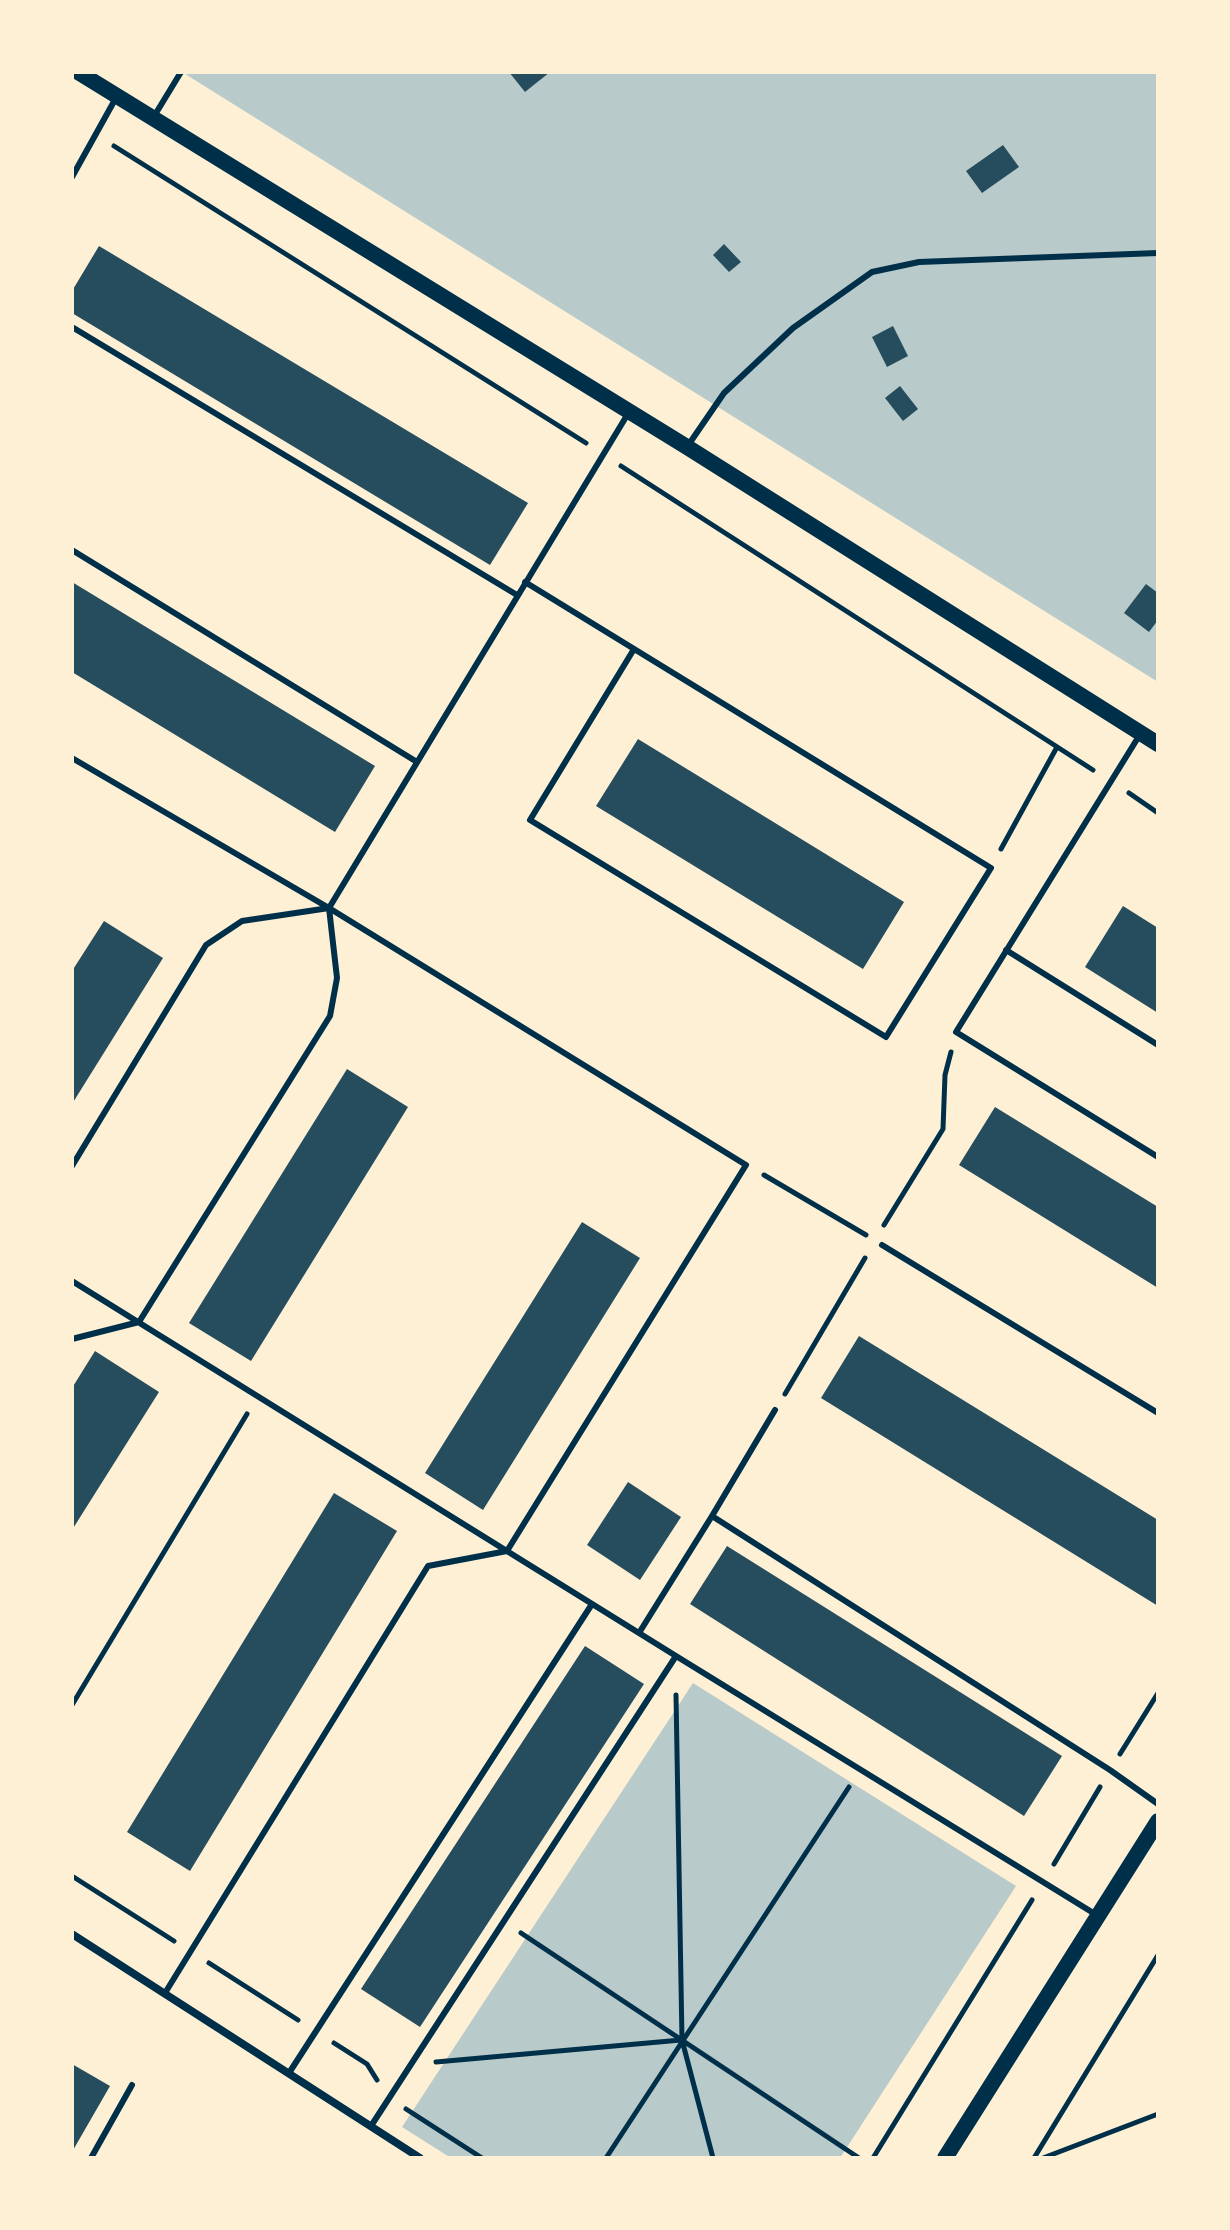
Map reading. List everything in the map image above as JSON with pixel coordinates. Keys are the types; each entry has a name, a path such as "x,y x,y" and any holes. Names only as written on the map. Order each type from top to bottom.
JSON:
{"main road":[{"path":"78,72 687,447 1158,744"},
{"path":"945,2158 1158,1821"}],"street":[{"path":"72,1934 420,2158"}],"lane":[{"path":"153,118 181,72"},
{"path":"72,177 117,96"},
{"path":"687,447 724,393 793,328 872,272 919,262 1158,253"},
{"path":"72,327 517,595"},
{"path":"72,1339 139,1322 330,1016 337,978 329,908 629,412"},
{"path":"72,550 417,762"},
{"path":"525,582 991,868 886,1037 530,820 634,649"},
{"path":"1141,733 956,1032 1158,1157"},
{"path":"72,758 329,908 746,1165 507,1551 428,1566 165,1993"},
{"path":"72,1166 206,945 242,921 329,908"},
{"path":"1006,950 1158,1045"},
{"path":"882,1245 1158,1413"},
{"path":"72,1281 1098,1916"},
{"path":"639,1633 775,1410"},
{"path":"712,1516 1110,1770 1158,1804"},
{"path":"289,2073 592,1604"},
{"path":"371,2126 676,1656"},
{"path":"91,2158 132,2085"}],"path":[{"path":"991,868 1057,747"},
{"path":"746,1165 882,1245"},
{"path":"72,1705 258,1397"},
{"path":"676,1656 682,2040 713,2158"},
{"path":"873,2158 1158,1693"},
{"path":"606,2158 861,1770"},
{"path":"72,1876 367,2064 389,2098 482,2158"},
{"path":"504,1921 859,2158"},
{"path":"1034,2158 1158,1955"},
{"path":"411,2065 682,2040"},
{"path":"1043,2158 1158,2114"}],"shaded area":[{"path":"182,72 1158,72 1158,682"},
{"path":"693,1683 1016,1886 840,2158 451,2158 402,2127"}],"building":[{"path":"509,72 550,72 525,92"},
{"path":"1003,145 1019,167 982,193 966,171"},
{"path":"724,244 741,262 729,272 713,255"},
{"path":"99,246 528,503 490,565 72,313 72,291"},
{"path":"893,326 908,356 887,367 872,337"},
{"path":"900,386 918,409 903,421 885,398"},
{"path":"72,582 375,766 335,832 72,672"},
{"path":"1146,584 1158,593 1158,620 1149,632 1124,613"},
{"path":"638,739 904,902 863,969 596,806"},
{"path":"1123,906 1158,928 1158,1013 1085,967"},
{"path":"104,921 163,958 72,1104 72,971"},
{"path":"347,1069 408,1107 251,1361 189,1323"},
{"path":"995,1107 1158,1207 1158,1288 959,1165"},
{"path":"582,1222 640,1258 483,1510 425,1473"},
{"path":"859,1336 1158,1520 1158,1606 821,1398"},
{"path":"95,1351 159,1392 72,1530 72,1388"},
{"path":"628,1482 681,1517 640,1580 587,1545"},
{"path":"334,1493 397,1531 190,1871 127,1832"},
{"path":"727,1546 1062,1756 1024,1816 690,1604"},
{"path":"585,1646 644,1684 420,2027 361,1989"},
{"path":"72,2064 110,2086 72,2152"}]}
